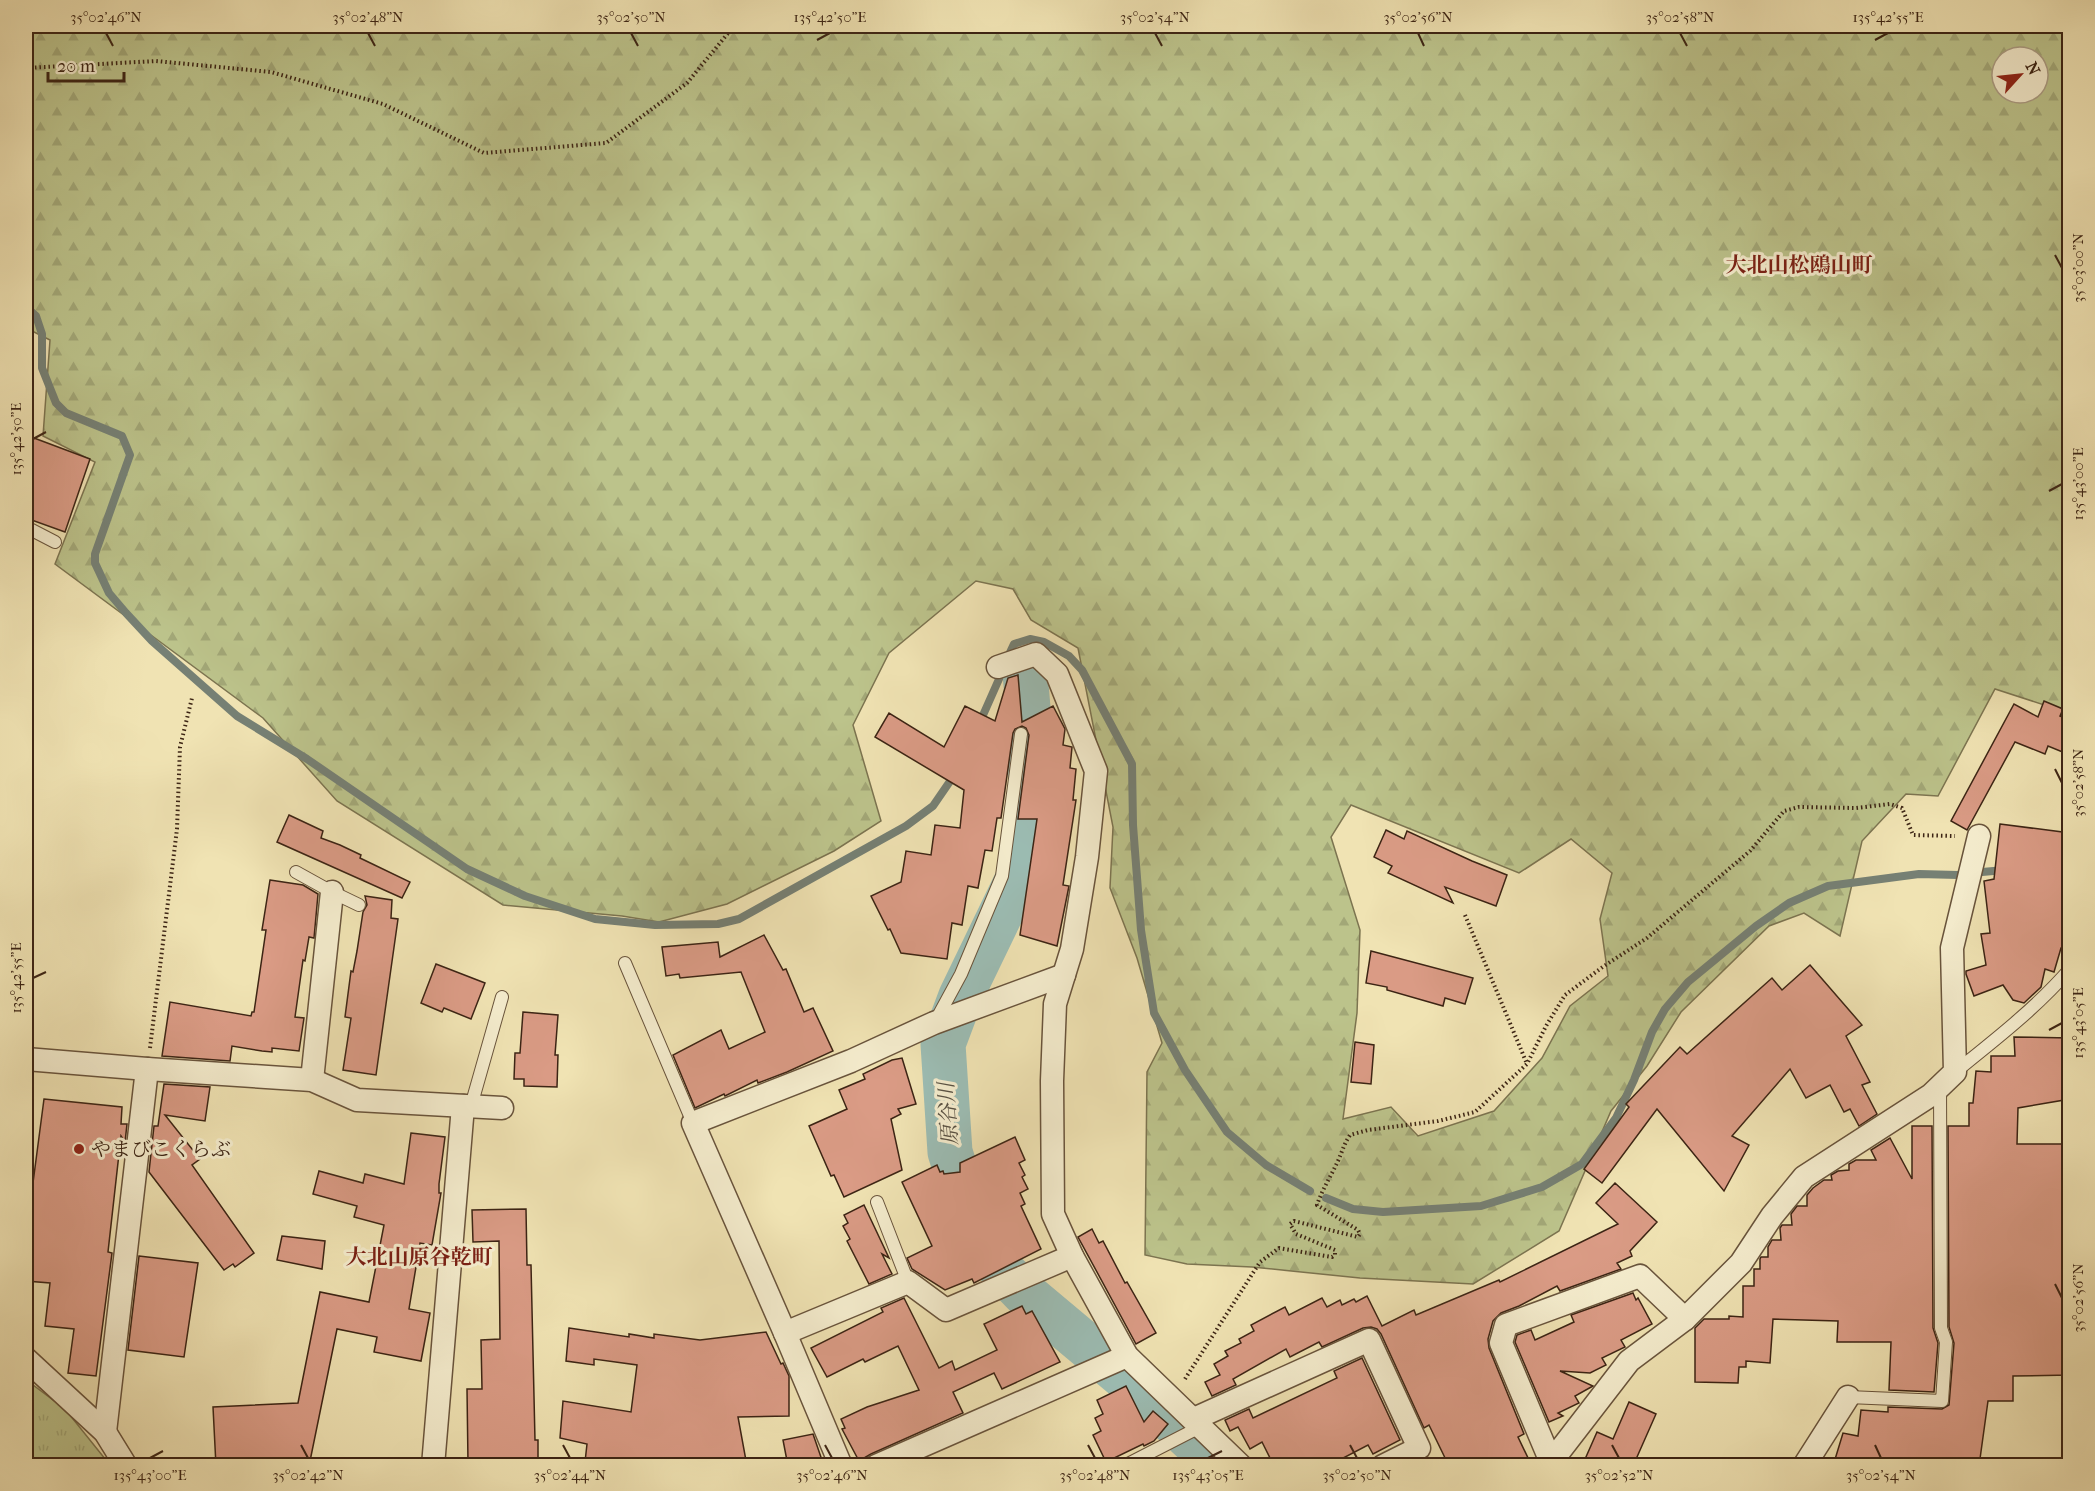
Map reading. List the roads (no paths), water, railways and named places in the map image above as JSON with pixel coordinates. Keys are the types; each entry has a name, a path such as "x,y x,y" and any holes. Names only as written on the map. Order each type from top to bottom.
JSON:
{"street":[{"path":"998,667 1036,654 1058,674 1096,771 1088,857 1072,949 1055,1004 1052,1081 1053,1214 1072,1256 1127,1356 1241,1466"},
{"path":"1549,1464 1629,1361 1685,1319 1741,1263 1772,1216 1804,1177 1932,1095 1947,1079 1952,948 1979,836"},
{"path":"312,1080 332,892"},
{"path":"840,1466 785,1333 693,1123 851,1061 934,1023 1064,975"},
{"path":"26,1059 147,1070 312,1080 357,1100 502,1108"},
{"path":"105,1432 147,1070"},
{"path":"433,1466 467,1106"},
{"path":"785,1333 908,1282 946,1310 1072,1256"},
{"path":"1549,1464 1501,1343 1506,1325 1640,1276 1685,1319"},
{"path":"1197,1423 1369,1340 1423,1457 1383,1466"},
{"path":"876,1466 1127,1356"},
{"path":"26,1359 105,1432 126,1466"},
{"path":"1804,1466 1848,1397"}],"lane":[{"path":"26,527 55,542"},
{"path":"934,1023 961,974 1002,876 1021,734"},
{"path":"296,872 359,905"},
{"path":"625,963 693,1123"},
{"path":"1848,1397 1942,1401 1946,1342 1941,1328 1947,1079 2035,1005 2070,969"},
{"path":"467,1106 502,997"},
{"path":"877,1202 908,1282"},
{"path":"1124,1466 1197,1423"}],"waterway":[{"path":"26,307 36,316 42,334 42,368 56,403 66,413 122,436 130,455 95,554 95,563 109,593 152,641 237,716 307,759 467,869 525,896 595,919 655,925 718,924 739,919 906,826 933,806 955,774"},
{"path":"1007,659 1014,644 1030,639 1044,642 1069,656 1082,670 1132,764 1133,825 1141,930 1154,1013 1185,1070 1227,1132 1266,1165 1310,1191"},
{"path":"980,722 1003,670"},
{"name":"原谷川","path":"1025,673 1030,731 1031,792 1018,878 961,996 943,1044 950,1152 959,1181 1000,1268 1024,1293 1129,1381 1220,1466"},
{"path":"1982,872 2005,870"},
{"path":"1326,1198 1353,1209 1383,1212 1481,1206 1542,1187 1582,1164 1616,1118 1634,1080 1652,1032 1665,1009 1688,982 1756,926 1789,903 1828,886 1919,874 1958,875"}],"place":[{"name":"やまびこくらぶ","path":"79,1149"}],"district":[{"name":"大北山松鴎山町","path":"1799,265"},
{"name":"大北山原谷乾町","path":"419,1257"}]}
